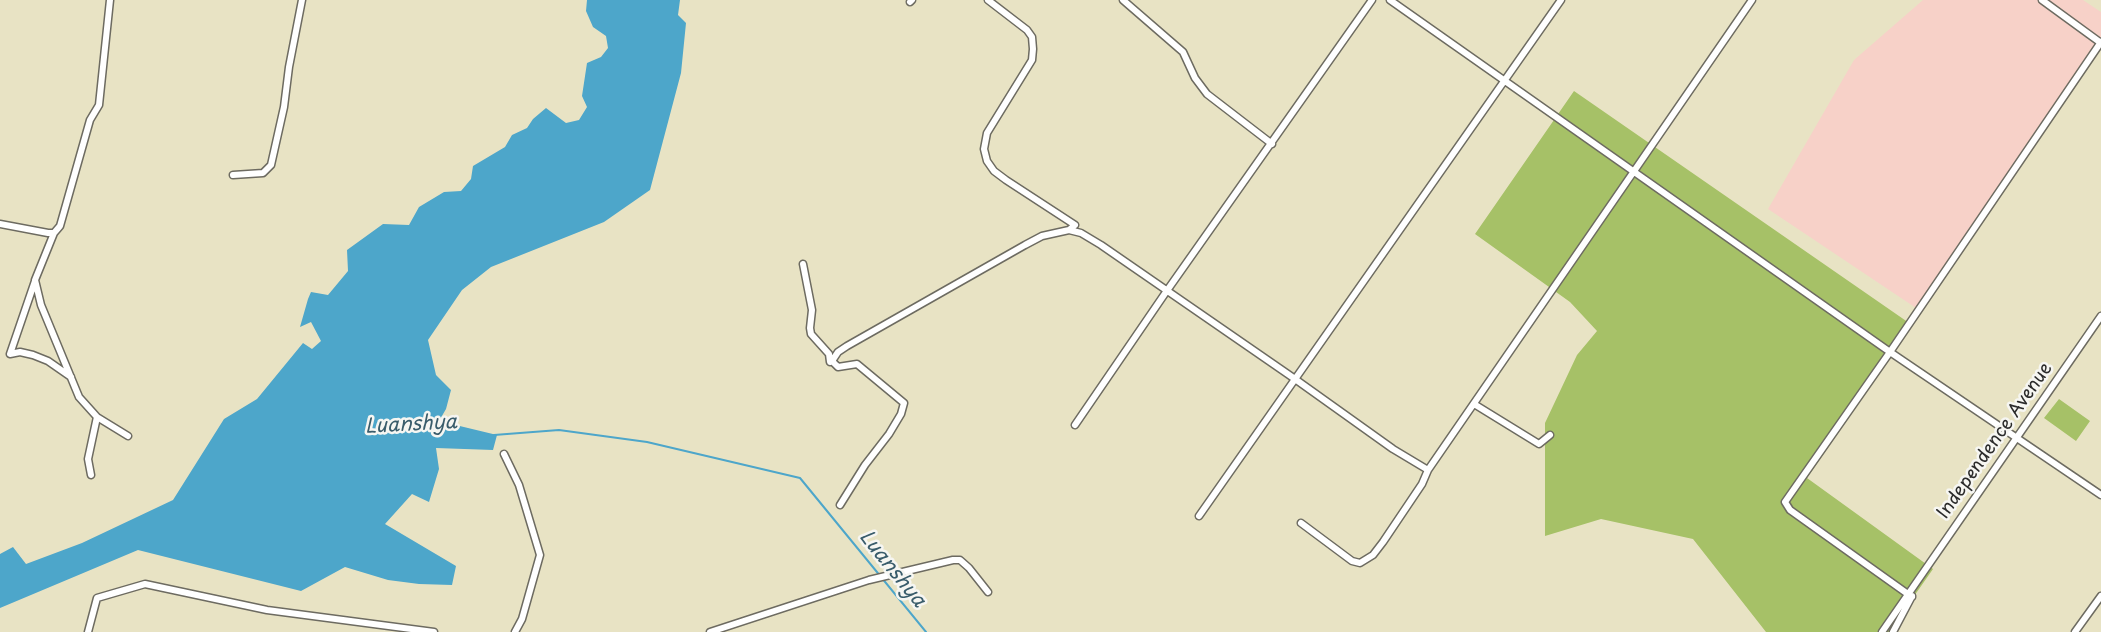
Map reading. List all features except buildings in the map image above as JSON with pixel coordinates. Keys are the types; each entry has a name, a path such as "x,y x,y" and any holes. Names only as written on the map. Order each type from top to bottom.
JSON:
{"street":[{"path":"71,378 40,358 20,352 10,354 35,280 54,233 60,226 90,120 99,105 110,0"},
{"path":"233,175 262,173 271,165 284,107 288,67 302,0"},
{"path":"988,0 1027,30 1032,37 1033,49 1032,60 987,133 984,149 987,161 994,171 1006,180 1075,225 1069,230"},
{"path":"1123,0 1183,52 1195,78 1207,94 1272,144"},
{"path":"1075,425 1372,0"},
{"path":"1390,0 1890,352 2101,495"},
{"path":"1199,516 1561,0"},
{"path":"1301,523 1352,561 1360,563 1373,555 1422,484 1428,470 1752,0"},
{"path":"1909,596 1790,510 1785,502 2101,43 2042,0"},
{"path":"0,224 54,233"},
{"path":"832,362 838,351 1025,245 1042,236 1069,230 1081,233 1101,245 1393,449 1428,470"},
{"path":"804,264 812,310 811,334 829,354 830,362 838,367 857,364 904,403 890,434 840,504"},
{"path":"35,280 41,305 79,397 97,417 129,436"},
{"name":"Independence Avenue","path":"1909,596 1915,583 2101,316"},
{"path":"1474,404 1539,444 1550,435"},
{"path":"91,475 88,459 97,417"},
{"path":"504,454 519,485 540,555 522,619 515,632"},
{"path":"710,632 869,580 953,560 963,563 974,573 988,592"},
{"path":"88,632 97,598 145,584 267,610 434,632"},
{"path":"1882,632 1909,596"},
{"path":"1893,632 1909,596"},
{"path":"2075,632 2101,596"}],"shaded area":[{"path":"1923,0 2083,0 2101,12 2101,47 1919,310 1768,209 1854,60"}],"green space":[{"path":"1574,91 1912,325 1807,478 1933,569 1889,632 1766,632 1693,539 1601,519 1545,536 1545,423 1577,355 1597,331 1570,302 1475,234"},
{"path":"2059,399 2090,421 2076,441 2044,418"}],"water":[{"path":"587,0 680,0 678,15 686,23 681,73 650,190 604,222 491,267 462,290 428,340 436,375 451,390 446,409 439,421 497,435 493,450 436,448 439,469 429,502 412,494 385,524 456,566 452,585 388,580 345,567 301,591 138,550 0,608 0,554 13,547 26,564 82,543 173,500 224,419 257,399 303,343 312,349 321,341 311,322 300,327 308,299 311,292 328,295 348,271 347,250 383,224 409,225 419,207 444,192 461,191 471,179 473,166 505,147 512,135 527,128 533,119 546,108 566,123 579,120 587,107 582,96 587,63 601,57 608,48 606,36 593,27 586,11"}],"waterway":[{"name":"Luanshya","path":"494,435 559,430 647,442 800,478 926,632"}]}
